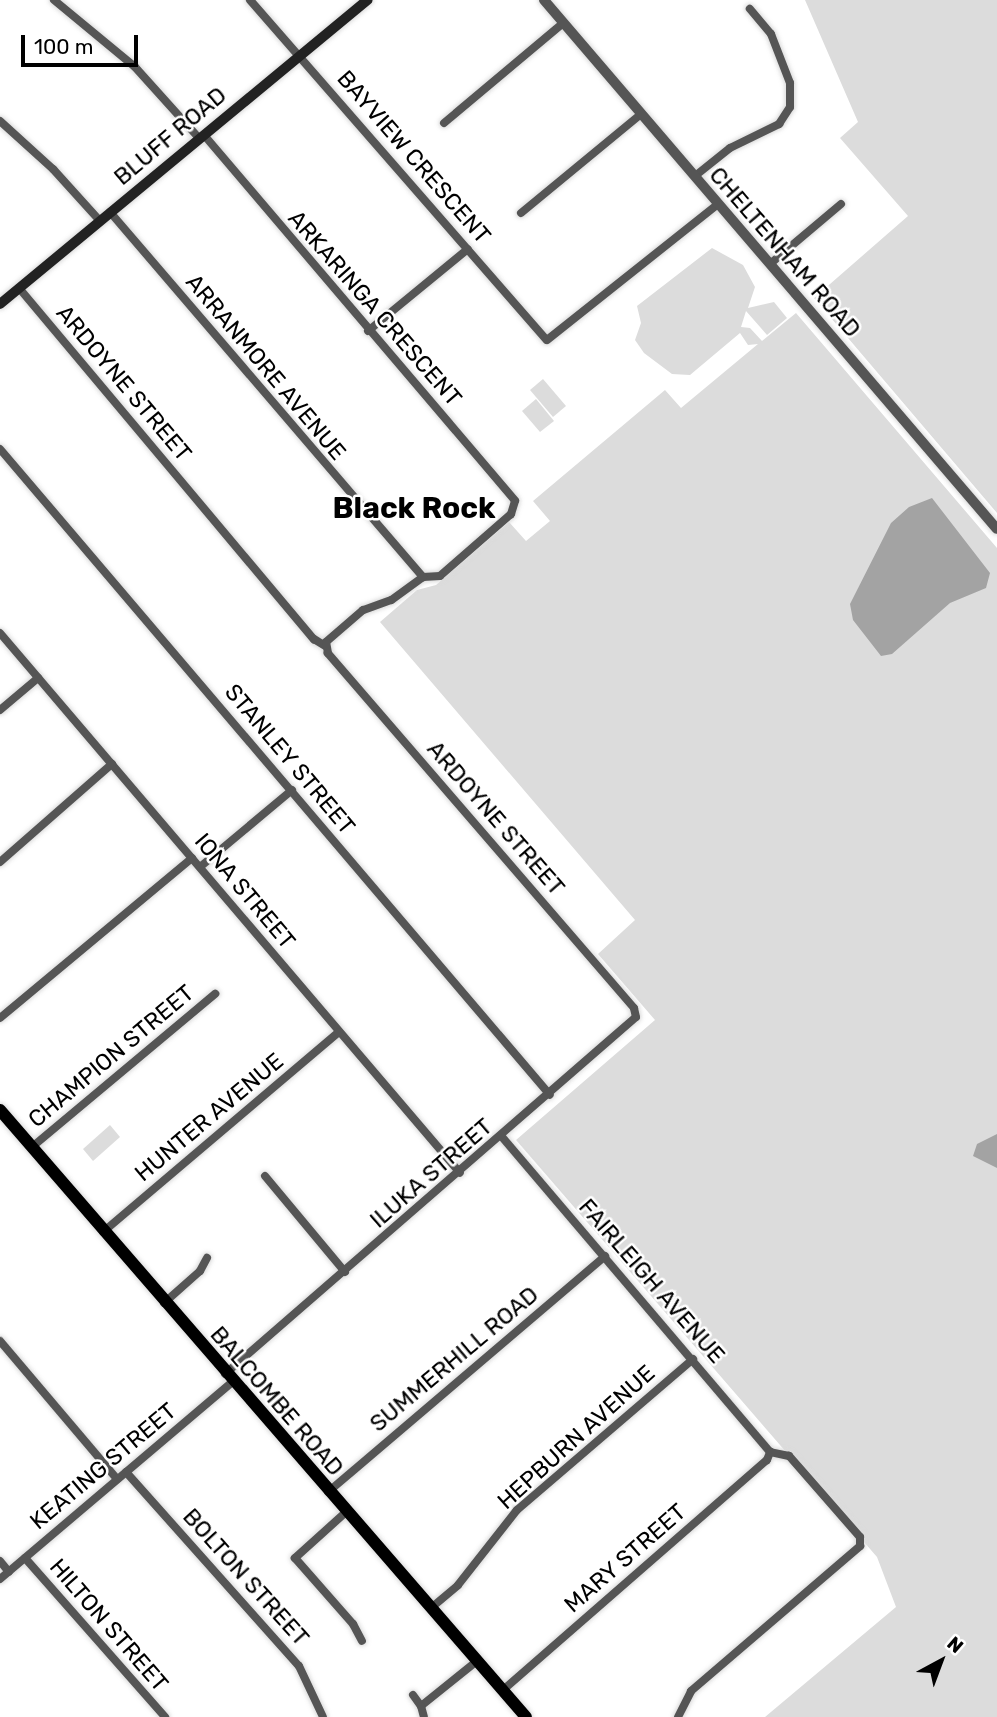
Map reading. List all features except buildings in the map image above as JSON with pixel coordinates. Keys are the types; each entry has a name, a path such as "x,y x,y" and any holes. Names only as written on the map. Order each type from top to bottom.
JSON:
{"main road":[{"name":"BLUFF ROAD","path":"1,302 367,0"},
{"name":"BALCOMBE ROAD","path":"0,1110 228,1378 526,1717"}],"street":[{"name":"ARKARINGA CRESCENT","path":"54,0 135,67 202,136 513,497 516,506 439,576 420,575"},
{"name":"BAYVIEW CRESCENT","path":"250,0 547,340 718,204"},
{"name":"CHELTENHAM ROAD","path":"544,0 997,529"},
{"path":"695,176 730,148 779,124 790,107 790,83 771,34 750,9"},
{"path":"444,122 563,23"},
{"path":"521,213 641,114"},
{"path":"0,121 53,169 100,221"},
{"path":"770,264 841,204"},
{"name":"ARRANMORE AVENUE","path":"110,212 420,575"},
{"path":"368,331 468,249"},
{"name":"ARDOYNE STREET","path":"19,288 309,631 325,644 634,1008 636,1017"},
{"name":"STANLEY STREET","path":"0,449 550,1095"},
{"path":"325,644 363,610 391,600 420,575"},
{"name":"IONA STREET","path":"0,633 460,1173"},
{"path":"0,710 38,678"},
{"path":"0,862 112,764"},
{"path":"200,867 292,790"},
{"path":"0,1018 192,858"},
{"name":"CHAMPION STREET","path":"32,1147 215,994"},
{"name":"ILUKA STREET","path":"228,1378 249,1356 636,1017"},
{"name":"HUNTER AVENUE","path":"103,1232 339,1032"},
{"name":"FAIRLEIGH AVENUE","path":"502,1137 770,1452"},
{"path":"265,1177 345,1272"},
{"name":"SUMMERHILL ROAD","path":"328,1492 604,1256"},
{"path":"164,1303 200,1271 206,1258"},
{"path":"0,1341 117,1479"},
{"name":"HEPBURN AVENUE","path":"431,1608 458,1585 517,1510 693,1359"},
{"name":"KEATING STREET","path":"0,1579 127,1472 228,1378"},
{"path":"678,1717 691,1691 860,1546 860,1538 789,1455 770,1452"},
{"name":"MARY STREET","path":"503,1690 766,1460 770,1452"},
{"name":"BOLTON STREET","path":"127,1472 299,1666 323,1717"},
{"path":"346,1512 295,1558 353,1624 362,1641"},
{"name":"HILTON STREET","path":"25,1558 165,1717"},
{"path":"0,1561 9,1572"},
{"path":"421,1706 477,1661"},
{"path":"413,1695 421,1706 424,1717"}],"shaded area":[{"path":"805,0 997,0 997,513 814,298 908,216 840,138 858,122"},
{"path":"712,248 743,265 755,287 748,308 774,302 787,318 767,335 746,311 741,327 750,328 762,341 796,313 997,548 997,1717 765,1717 896,1607 877,1557 516,1140 655,1020 598,954 635,920 380,622 417,590 436,585 509,522 526,541 550,521 533,501 665,390 681,408 758,344 748,345 740,333 690,375 672,374 644,353 635,340 641,323 637,306"},
{"path":"543,379 566,406 553,417 530,390"},
{"path":"536,399 554,421 540,432 522,411"},
{"path":"932,498 990,573 986,588 950,603 892,654 881,656 853,620 850,604 891,523 909,507"},
{"path":"110,1125 120,1137 93,1161 83,1149"},
{"path":"997,1134 997,1168 973,1156 977,1144"}],"district":[{"name":"Black Rock","path":"414,508"}]}
